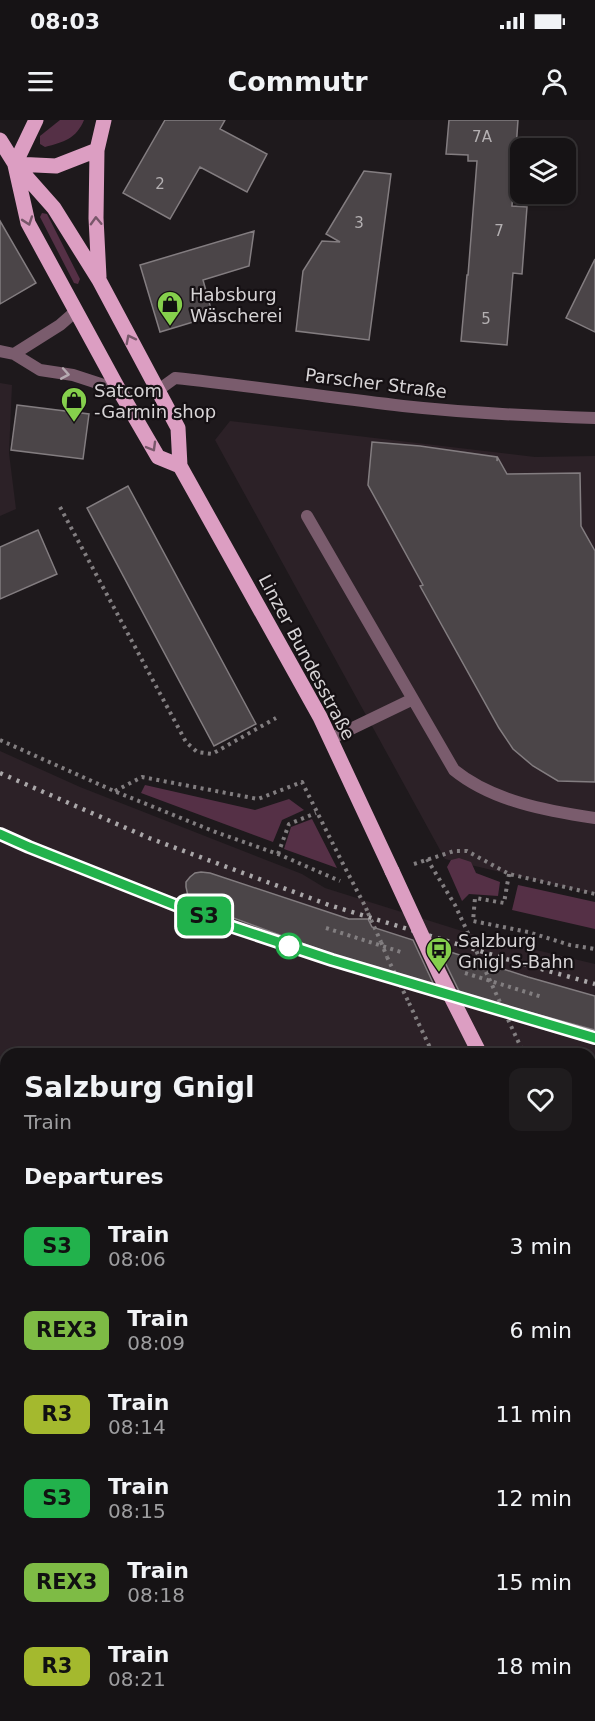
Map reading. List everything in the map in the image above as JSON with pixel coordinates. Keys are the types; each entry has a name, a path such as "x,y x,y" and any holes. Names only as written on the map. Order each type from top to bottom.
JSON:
{"main road":[{"path":"36,120 15,164 56,166 97,150"},
{"path":"99,280 96,218 97,150 104,120"},
{"name":"Linzer Bundesstraße","path":"0,140 15,164 54,208 99,280 178,428 180,466 314,707 439,973 477,1048"},
{"name":"Linzer Bundesstraße","path":"15,164 28,223 119,390 158,457 180,466"}],"street":[{"path":"14,354 60,325 76,311"},
{"path":"0,351 14,354 40,370 73,375 119,390"},
{"name":"Parscher Straße","path":"157,391 175,378 404,406 507,415 595,418"},
{"path":"307,516 454,770 479,788 501,796 539,807 595,818"},
{"path":"330,739 413,699"}],"path":[{"path":"60,507 186,742 197,752 212,754 276,718"},
{"path":"0,740 114,791 218,833 278,854 340,881"},
{"path":"114,791 142,777 258,800 302,782 367,910 430,1048"},
{"path":"278,854 289,824 316,813"},
{"path":"392,871 454,850 467,851 509,874 595,894"},
{"path":"427,860 455,905 521,1048"},
{"path":"509,874 504,903 475,898 473,921 595,949"}],"shaded area":[{"path":"60,120 84,120 77,132 69,139 45,147 40,144 40,136"},
{"path":"42,213 47,214 80,279 78,284 74,283 40,217"},
{"path":"0,383 12,385 9,453 16,509 0,516"},
{"path":"230,421 535,457 595,456 595,894 445,859 215,440"},
{"path":"0,751 80,787 302,874 325,888 478,936 595,964 595,1048 0,1048"},
{"path":"145,785 255,810 289,799 304,810 282,820 273,842 141,793"},
{"path":"312,819 337,868 284,849 291,827"},
{"path":"459,858 471,862 476,873 500,882 498,896 469,894 462,901 447,867 451,860"},
{"path":"518,885 595,902 595,929 512,910"}],"building":[{"path":"165,120 225,120 220,129 267,154 247,192 200,167 170,219 123,193"},
{"path":"449,120 518,120 517,138 510,138 510,204 527,207 522,274 513,273 507,345 461,341 477,161 468,161 468,155 446,154"},
{"path":"364,171 391,174 369,340 296,331 303,271 322,241 340,242 326,234"},
{"path":"0,221 36,283 0,304"},
{"path":"254,231 249,266 203,280 213,316 160,332 140,265"},
{"path":"595,259 595,332 566,318"},
{"path":"17,405 89,414 83,459 11,450"},
{"path":"372,442 497,457 497,461 498,458 507,474 580,473 581,526 595,551 595,782 558,781 533,766 513,749 499,728 420,586 423,585 368,485"},
{"path":"128,486 256,724 214,746 87,508"},
{"path":"38,530 57,574 0,599 0,547"},
{"path":"201,872 349,919 368,919 372,927 413,940 434,985 337,956 198,905 188,896 186,882 195,873"},
{"path":"438,948 595,996 595,1030 510,1007 497,1008 495,1003 460,993"}],"railway":[{"path":"0,773 149,838 329,905 595,984"},
{"path":"0,834 218,922 332,960 595,1038"}],"train":[{"name":"S3","path":"0,834 218,922 332,960 595,1038"}],"place":[{"name":"Habsburg Wäscherei","path":"170,327"},
{"name":"Satcom -Garmin shop","path":"74,423"},
{"name":"Salzburg Gnigl S-Bahn","path":"439,973"}]}
